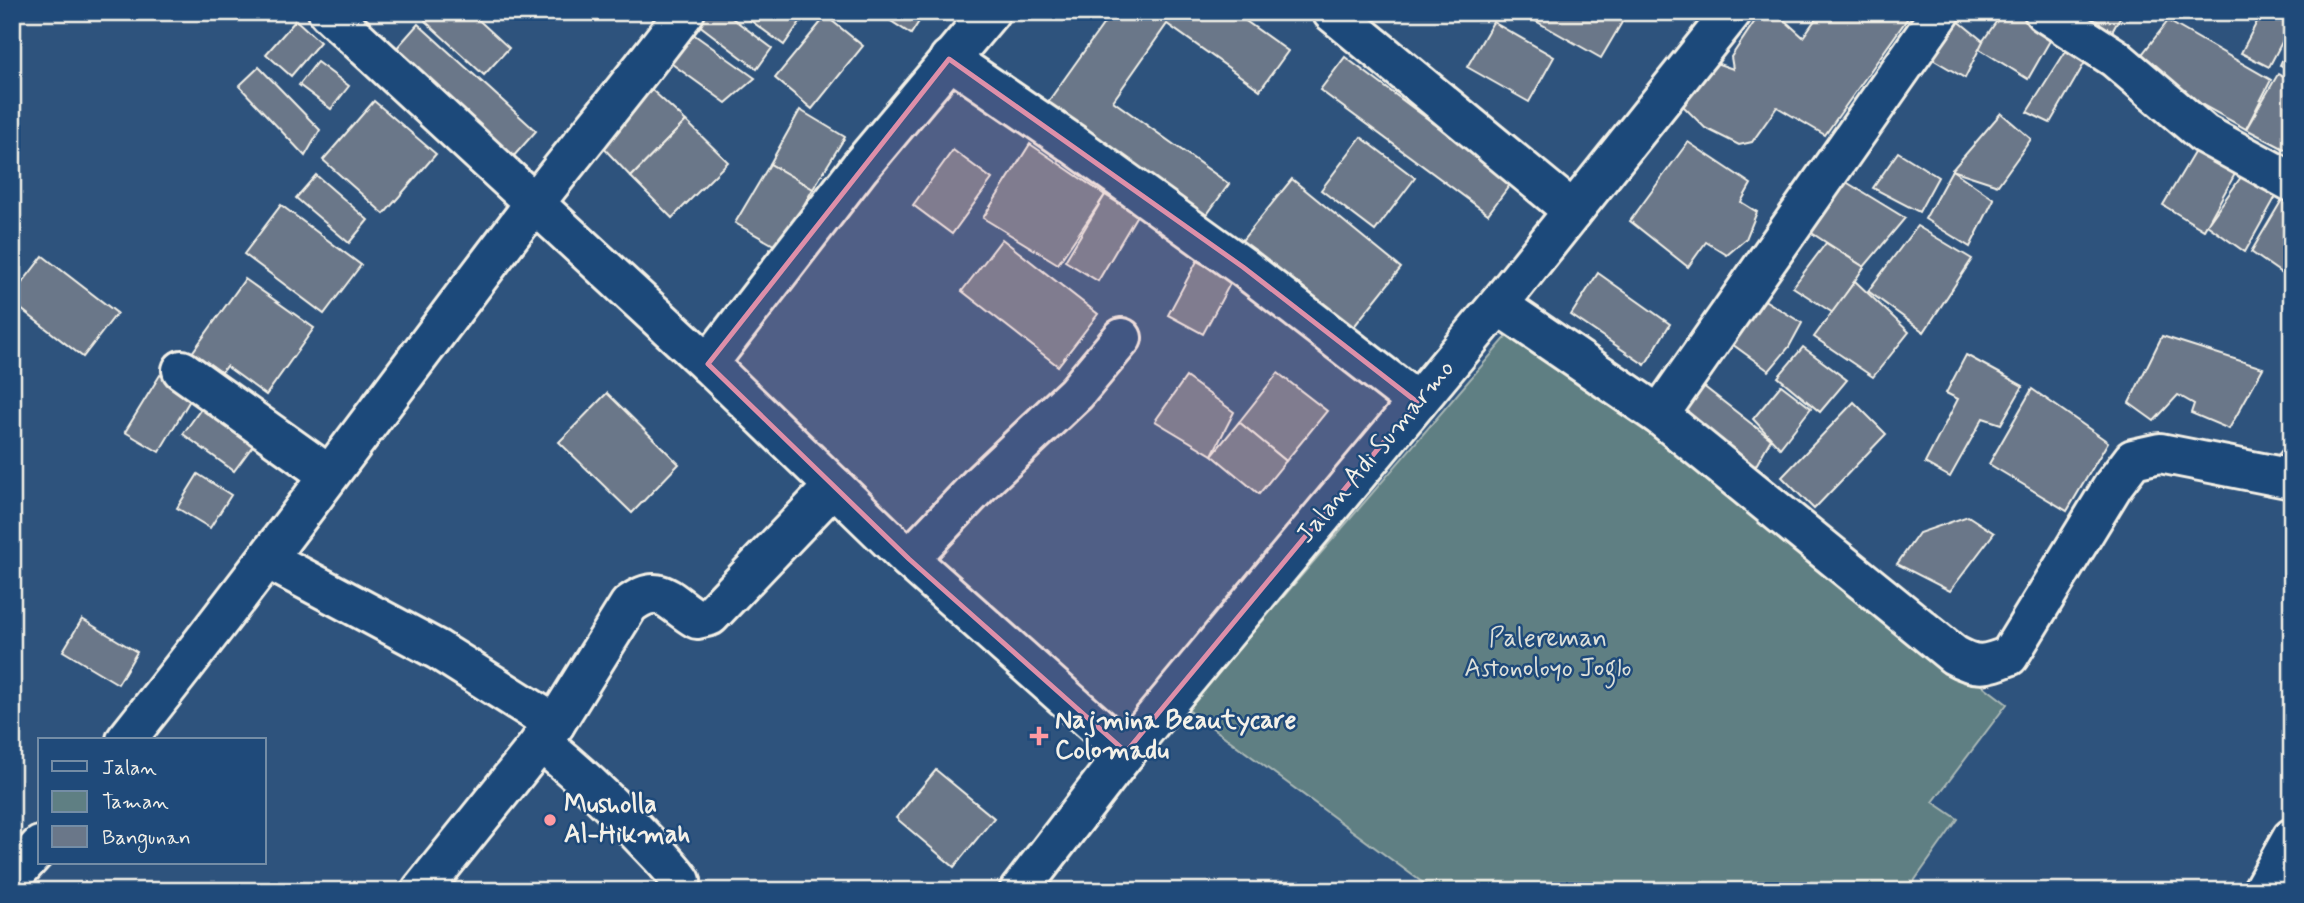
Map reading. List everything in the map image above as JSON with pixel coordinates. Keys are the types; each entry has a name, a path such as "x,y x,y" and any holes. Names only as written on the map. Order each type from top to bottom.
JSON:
{"street":[{"path":"328,12 708,364 909,559 1126,752"},
{"path":"128,738 267,559 535,202 632,83 685,12"},
{"path":"708,364 860,167 990,12"},
{"path":"1332,12 1573,211"},
{"name":"Jalan Adi Sumarmo","path":"1019,891 1126,752 1498,305 1732,12"},
{"path":"1659,415 1941,12"},
{"path":"2044,12 2115,58 2204,134 2292,182"},
{"path":"949,59 1073,144 1243,267 1417,402"},
{"path":"1498,305 1659,415 1954,655 1969,663 1988,664 2009,656 2114,484 2133,459 2160,453 2292,479"},
{"path":"909,559 982,482 1076,393 1122,338"},
{"path":"182,370 329,475"},
{"path":"421,891 548,733 629,605 641,595 659,593 697,619 710,616 834,486"},
{"path":"267,559 438,650 548,733 573,769 665,858 681,881"},
{"path":"2262,891 2292,838"},
{"path":"12,877 38,848"}],"highlighted area":[{"path":"949,59 1243,267 1417,402 1126,752 909,559 708,364"}],"green space":[{"name":"Palereman Astonoloyo Joglo","path":"1514,328 2007,704 1933,802 1958,819 1907,891 1434,891 1187,709"}],"building":[{"path":"433,12 470,12 509,48 484,75 425,21"},
{"path":"694,12 724,12 772,48 757,69 690,18"},
{"path":"739,12 799,12 804,16 784,45"},
{"path":"877,12 925,12 911,34"},
{"path":"1112,12 1233,12 1288,51 1260,90 1167,24 1113,101 1229,184 1203,220 1045,106"},
{"path":"1529,12 1628,12 1601,58 1527,16"},
{"path":"1761,12 1783,19 1803,37 1817,17 1812,12 1912,12 1825,135 1777,107 1752,142 1739,145 1705,128 1680,103 1713,62 1733,69 1731,57"},
{"path":"2003,12 2035,12 2059,25 2028,79 1978,48"},
{"path":"2080,12 2123,12 2108,39 2075,19"},
{"path":"2262,12 2292,12 2292,23 2269,67 2241,53"},
{"path":"1951,15 1983,41 1965,78 1924,54"},
{"path":"826,16 863,46 812,109 775,78"},
{"path":"296,20 320,42 291,76 266,54"},
{"path":"2168,21 2271,80 2246,129 2133,66"},
{"path":"1493,22 1554,57 1529,102 1467,67"},
{"path":"418,24 536,131 512,158 395,50"},
{"path":"689,31 755,78 726,103 668,61"},
{"path":"2292,39 2292,70 2280,65"},
{"path":"2071,43 2091,52 2050,123 2027,112"},
{"path":"1345,57 1512,182 1488,214 1320,90"},
{"path":"317,62 349,86 331,109 299,85"},
{"path":"259,67 320,130 305,156 239,86"},
{"path":"2278,74 2292,82 2292,153 2246,129"},
{"path":"652,90 686,121 631,177 598,142"},
{"path":"374,101 436,154 384,214 323,160"},
{"path":"800,110 845,137 813,189 770,164"},
{"path":"2001,113 2031,139 1998,185 1952,170"},
{"path":"686,121 728,162 672,218 631,177"},
{"path":"1361,137 1415,178 1375,231 1321,190"},
{"path":"1688,142 1751,184 1741,202 1757,212 1746,239 1727,255 1706,242 1688,267 1630,221"},
{"path":"1030,144 1105,195 1058,264 983,218"},
{"path":"953,150 992,179 952,234 913,205"},
{"path":"2195,151 2235,174 2204,230 2163,205"},
{"path":"1898,152 1938,177 1919,212 1873,188"},
{"path":"770,164 813,189 779,248 735,223"},
{"path":"1952,170 1994,199 1970,247 1925,219"},
{"path":"2246,170 2280,189 2245,252 2207,225"},
{"path":"316,175 368,220 349,243 296,198"},
{"path":"1838,177 1905,218 1864,267 1804,228"},
{"path":"1292,179 1401,268 1348,334 1239,244"},
{"path":"2286,193 2292,196 2292,260 2284,275 2251,252"},
{"path":"1105,195 1137,215 1098,281 1065,261"},
{"path":"281,205 361,265 324,314 244,254"},
{"path":"1917,226 1972,259 1924,332 1868,291"},
{"path":"1002,239 1098,314 1058,366 962,291"},
{"path":"1826,243 1864,267 1833,313 1793,287"},
{"path":"43,256 117,313 83,357 12,302 12,296"},
{"path":"1197,261 1232,280 1203,334 1168,315"},
{"path":"1598,273 1670,324 1645,365 1571,315"},
{"path":"245,279 314,328 266,395 226,366 213,385 184,364"},
{"path":"1855,281 1909,332 1873,377 1814,337"},
{"path":"1753,293 1802,323 1789,347 1769,371 1721,336"},
{"path":"2162,336 2263,368 2229,429 2191,413 2194,404 2178,395 2154,421 2129,403"},
{"path":"1803,347 1847,380 1820,412 1778,377"},
{"path":"1966,355 2023,386 2001,424 1983,418 1950,477 1925,463 1958,399 1946,393"},
{"path":"1278,373 1327,411 1286,461 1239,422"},
{"path":"160,375 193,395 159,452 125,432"},
{"path":"1186,377 1234,412 1212,455 1155,421"},
{"path":"1693,378 1771,439 1750,476 1669,415"},
{"path":"1781,385 1811,408 1780,448 1753,419"},
{"path":"2032,389 2108,442 2067,511 1989,464"},
{"path":"607,393 679,464 632,513 559,442"},
{"path":"208,399 260,436 234,471 183,434"},
{"path":"1854,402 1886,434 1814,509 1782,477"},
{"path":"1239,422 1286,461 1259,494 1212,455"},
{"path":"2292,439 2292,460 2276,457"},
{"path":"198,474 231,495 210,528 177,508"},
{"path":"1968,516 1994,533 1950,591 1897,564 1919,533"},
{"path":"82,619 137,652 118,684 63,651"},
{"path":"936,770 994,818 954,867 896,818"}],"place":[{"name":"Najmina Beautycare Colomadu","path":"1039,736"},
{"name":"Musholla Al-Hikmah","path":"550,820"}]}
